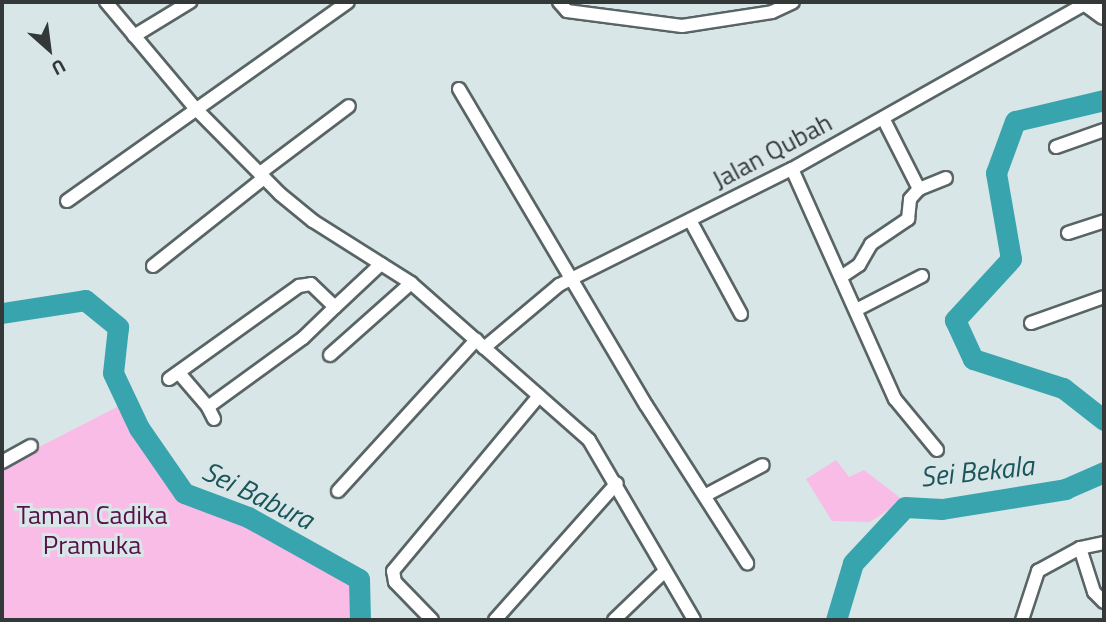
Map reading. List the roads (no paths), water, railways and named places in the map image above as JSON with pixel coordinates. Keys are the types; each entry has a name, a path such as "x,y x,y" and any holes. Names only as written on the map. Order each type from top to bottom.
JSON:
{"main road":[{"path":"1087,2 1104,15"}],"street":[{"path":"106,2 194,107 298,210 411,283 589,440 617,483 694,620"},
{"path":"134,36 190,2"},
{"path":"67,201 194,107 348,2"},
{"path":"559,2 567,11 682,26 772,12 793,2"},
{"name":"Jalan Qubah","path":"338,491 480,344 571,278 792,169 1087,2"},
{"path":"459,89 571,278 747,563"},
{"path":"153,265 349,106"},
{"path":"883,118 919,189"},
{"path":"1056,147 1104,130"},
{"path":"792,169 858,309 868,345 895,398 937,450"},
{"path":"841,277 859,265 879,237 908,219 910,199 919,189 946,178"},
{"path":"690,220 741,314"},
{"path":"1069,233 1104,221"},
{"path":"208,407 303,338 381,264"},
{"path":"858,309 922,276"},
{"path":"330,355 411,283"},
{"path":"214,419 208,407 174,376 299,286 311,285 335,307"},
{"path":"1031,323 1104,297"},
{"path":"432,620 395,582 393,571 539,396"},
{"path":"2,462 31,446"},
{"path":"706,495 763,465"},
{"path":"495,620 617,483"},
{"path":"1022,620 1038,571 1080,548 1104,543"},
{"path":"1080,548 1094,592 1104,602"},
{"path":"614,620 665,571"}],"waterway":[{"name":"Sei Bekala","path":"1104,100 1015,121 996,173 1011,259 955,320 973,359 1063,388 1104,420"},
{"name":"Sei Babura","path":"2,313 85,300 118,327 113,373 139,428 184,493 248,517 359,579 360,620"},
{"name":"Sei Bekala","path":"836,620 853,563 905,507 942,509 1065,489 1104,472"}],"park label":[{"name":"Taman Cadika Pramuka","path":"92,530"}]}
